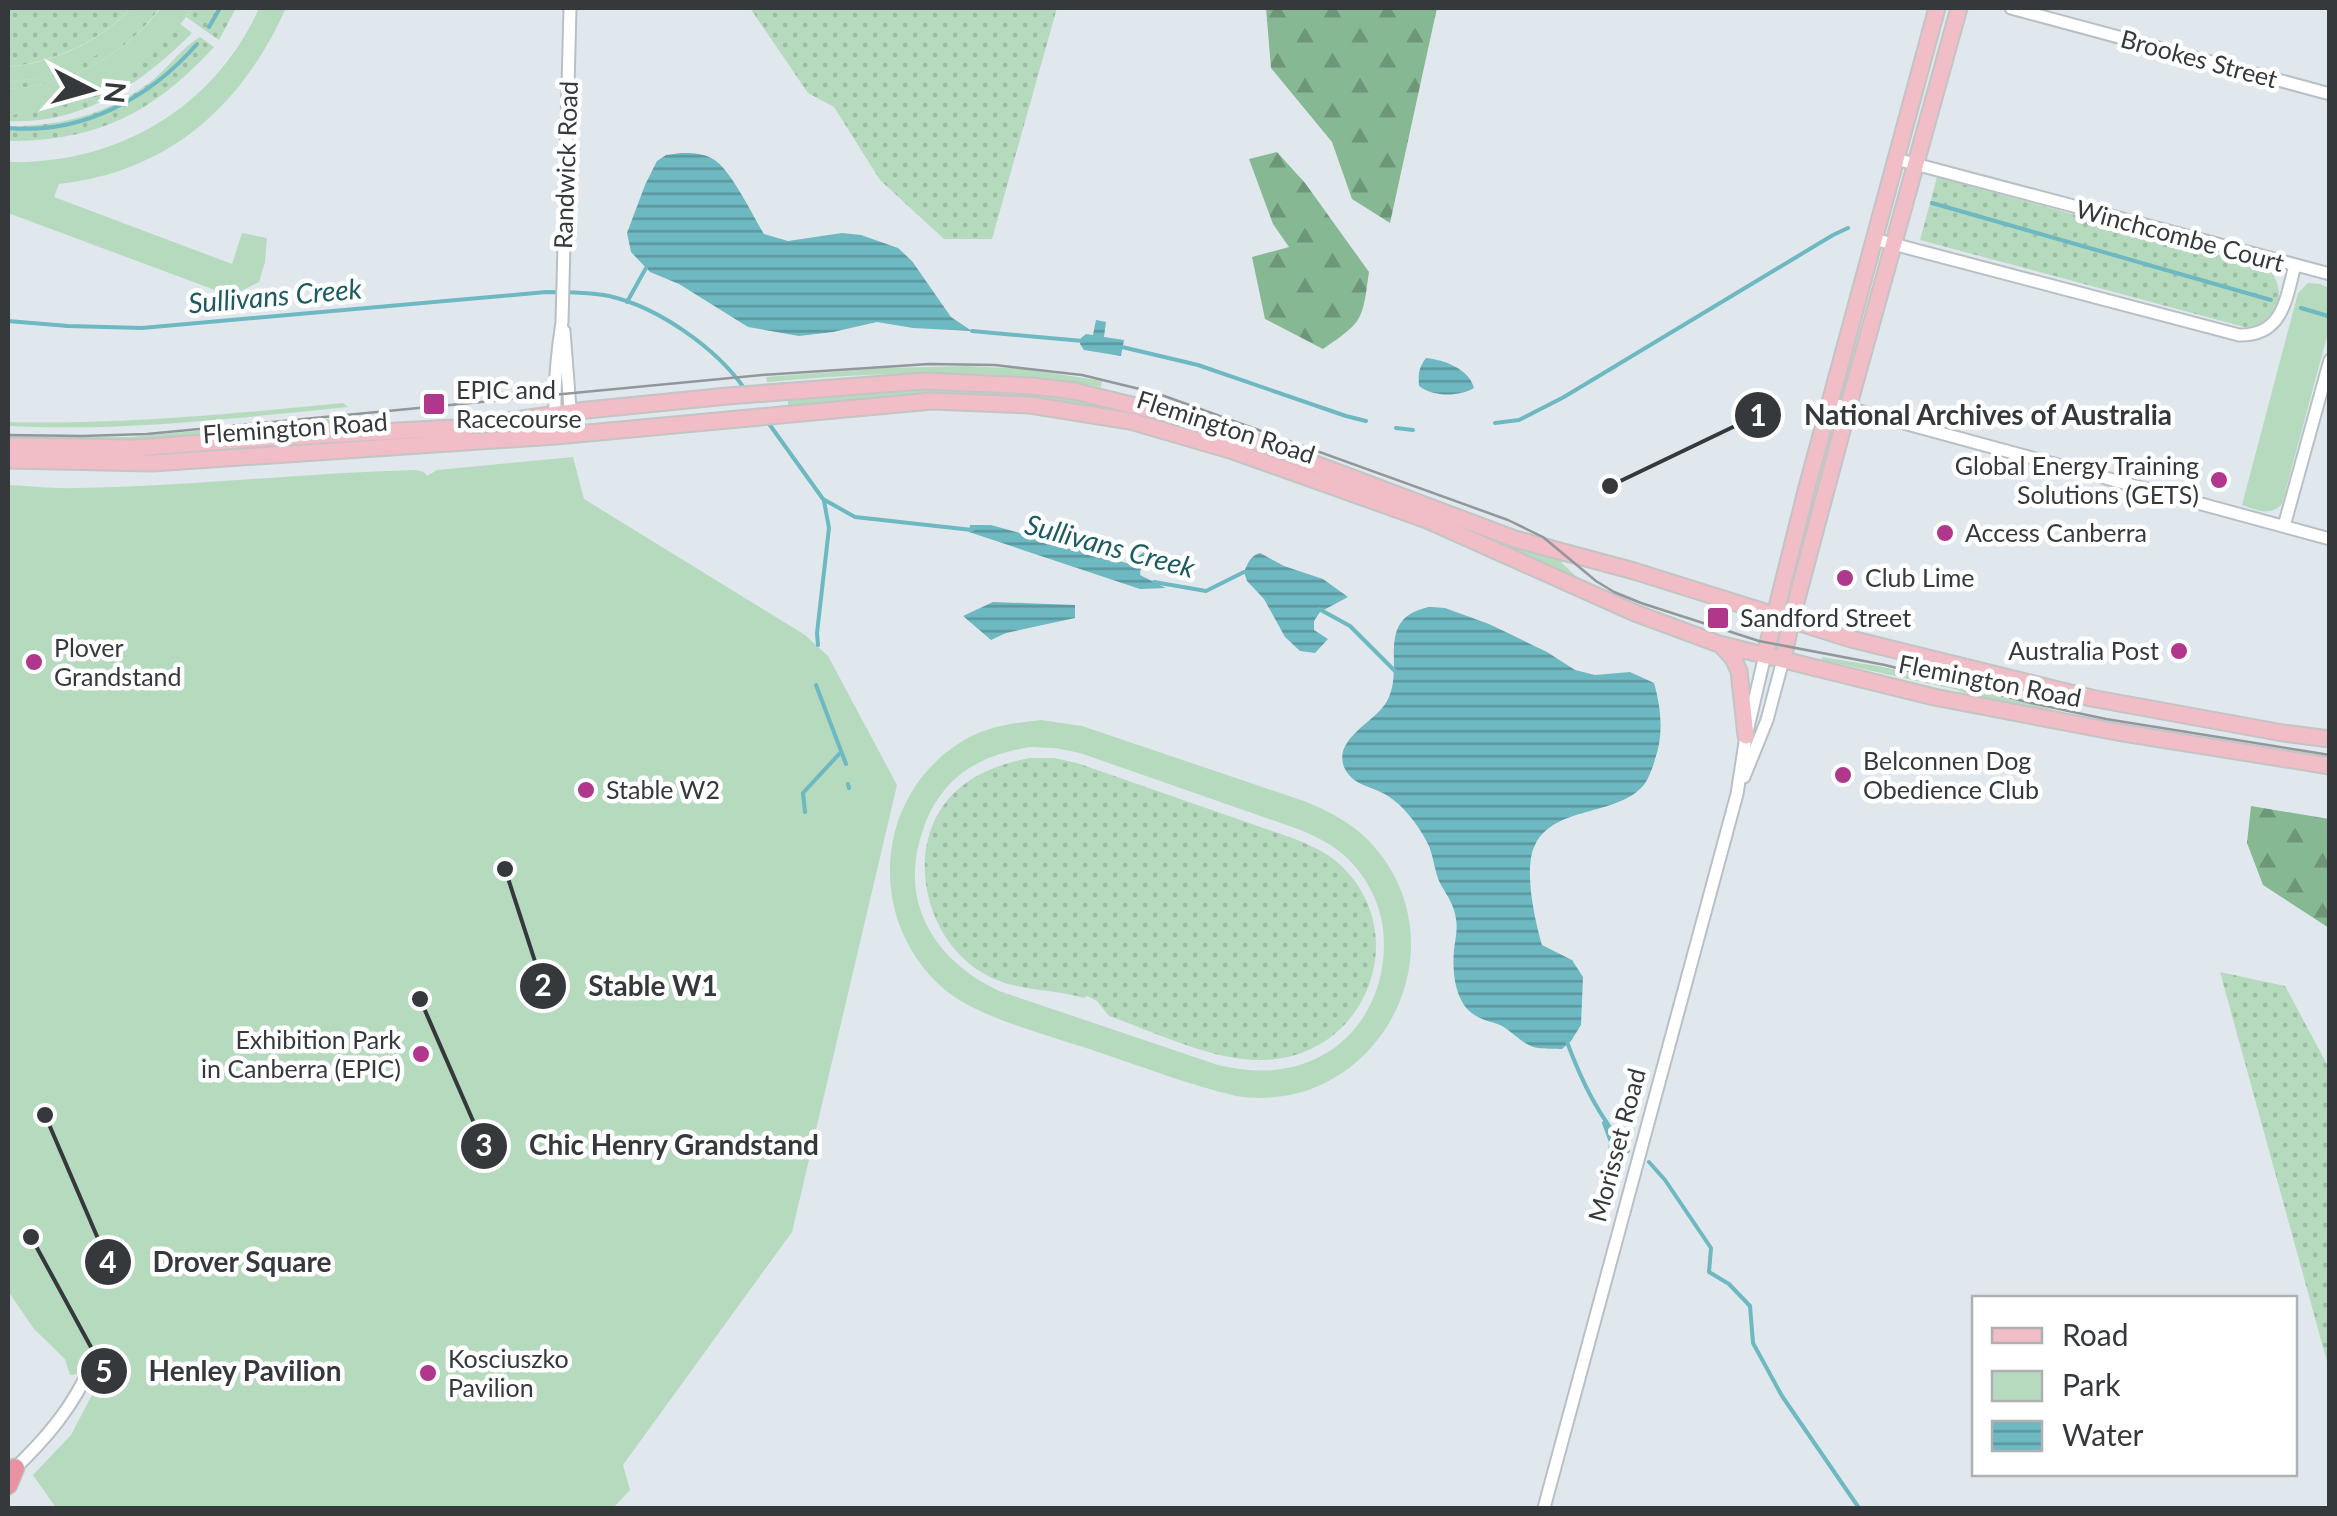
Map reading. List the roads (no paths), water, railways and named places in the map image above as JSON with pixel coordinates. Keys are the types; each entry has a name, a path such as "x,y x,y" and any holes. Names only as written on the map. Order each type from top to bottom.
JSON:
{"main road":[{"path":"1765,656 1937,8"},
{"path":"1791,620 1959,8"},
{"name":"Flemington Road","path":"8,460 152,463 265,446 455,428 562,413 924,381 1074,391 1184,418 1270,447 1515,540 1634,571 1851,639 2091,698 2330,739"},
{"name":"Flemington Road","path":"8,446 265,446 564,435 932,402 1030,405 1130,421 1233,452 1427,520 1635,612 1719,644 1934,697 2117,732 2330,766"},
{"name":"Morisset Road","path":"1783,660 1791,620"},
{"path":"1719,644 1739,671 1746,736"}],"street":[{"name":"Randwick Road","path":"564,435 567,350 562,316 570,8"},
{"name":"Brookes Street","path":"2011,8 2330,94"},
{"name":"Winchcombe Court","path":"1874,239 2239,335 2255,335 2280,315 2295,265 1896,159"},
{"path":"2295,265 2330,274"},
{"path":"2284,526 2330,360"},
{"path":"1830,403 2330,539"},
{"name":"Morisset Road","path":"1544,1508 1737,794 1765,656"},
{"name":"Morisset Road","path":"1737,794 1767,720 1783,660"},
{"path":"10,1475 56,1427 92,1363"}],"water":[{"path":"681,153 705,156 720,164 764,234 788,241 842,233 898,248 912,261 951,317 972,331 877,322 799,336 748,327 679,284 650,272 631,252 627,233 657,161"},
{"path":"1096,320 1106,322 1104,337 1124,340 1121,356 1084,350 1081,338 1093,335"},
{"path":"1426,358 1455,367 1474,388 1446,394 1425,390 1419,386 1419,378"},
{"path":"970,525 991,525 1130,564 1150,546 1154,550 1141,565 1140,575 1166,588 1140,589 969,532"},
{"path":"1260,553 1323,579 1348,597 1320,612 1314,621 1314,630 1328,639 1315,653 1300,651 1285,637 1264,599 1247,581 1244,572"},
{"path":"993,602 1075,605 1075,618 991,640 963,616"},
{"path":"1429,607 1445,608 1489,624 1575,670 1595,675 1630,672 1654,683 1660,711 1660,740 1644,784 1617,803 1556,824 1544,832 1532,855 1531,895 1542,945 1572,960 1583,977 1581,1025 1562,1049 1531,1046 1464,1005 1455,978 1455,914 1427,842 1400,805 1357,782 1344,767 1342,757 1350,739 1387,701 1394,674 1396,633 1401,622"}],"waterway":[{"path":"209,27 220,8"},
{"path":"8,128 62,125 113,109 158,81 197,44"},
{"path":"1932,203 2271,300"},
{"path":"1495,423 1519,420 1564,397 1848,228"},
{"path":"627,302 646,268"},
{"name":"Sullivans Creek","path":"8,321 142,328 546,292 594,294 628,301 666,319 718,358 744,388"},
{"path":"2301,308 2328,316"},
{"path":"972,331 1083,341"},
{"path":"1122,347 1198,365 1366,421"},
{"name":"Sullivans Creek","path":"767,421 823,499 855,517 972,530"},
{"path":"1396,428 1413,430"},
{"path":"818,645 829,528 824,501"},
{"name":"Sullivans Creek","path":"1154,582 1206,591 1249,572"},
{"name":"Sullivans Creek","path":"1319,609 1350,626 1396,672"},
{"path":"816,685 846,764"},
{"path":"805,812 803,793 841,752"},
{"path":"848,784 849,788"},
{"name":"Sullivans Creek","path":"1567,1042 1593,1100 1628,1151"},
{"path":"1604,1123 1611,1142 1608,1182"},
{"name":"Sullivans Creek","path":"1649,1162 1711,1248 1709,1272 1729,1284 1750,1306 1753,1343 1782,1396 1859,1508"}],"tram line":[{"path":"8,435 147,434 762,375 929,364 995,365 1082,375 1156,393 1508,520 1543,537 1614,592 1759,641 1885,665 2106,719 2330,755"}],"place":[{"name":"EPIC and Racecourse","path":"434,404"},
{"name":"Global Energy Training Solutions (GETS)","path":"2219,480"},
{"name":"National Archives of Australia","path":"1610,486"},
{"name":"Access Canberra","path":"1945,533"},
{"name":"Club Lime","path":"1845,578"},
{"name":"Sandford Street","path":"1718,618"},
{"name":"Australia Post","path":"2179,651"},
{"name":"Plover Grandstand","path":"34,662"},
{"name":"Belconnen Dog Obedience Club","path":"1843,775"},
{"name":"Stable W2","path":"586,790"},
{"name":"Stable W1","path":"505,869"},
{"name":"Chic Henry Grandstand","path":"420,999"},
{"name":"Exhibition Park in Canberra (EPIC)","path":"421,1054"},
{"name":"Drover Square","path":"45,1115"},
{"name":"Henley Pavilion","path":"31,1237"},
{"name":"Kosciuszko Pavilion","path":"428,1373"}]}
